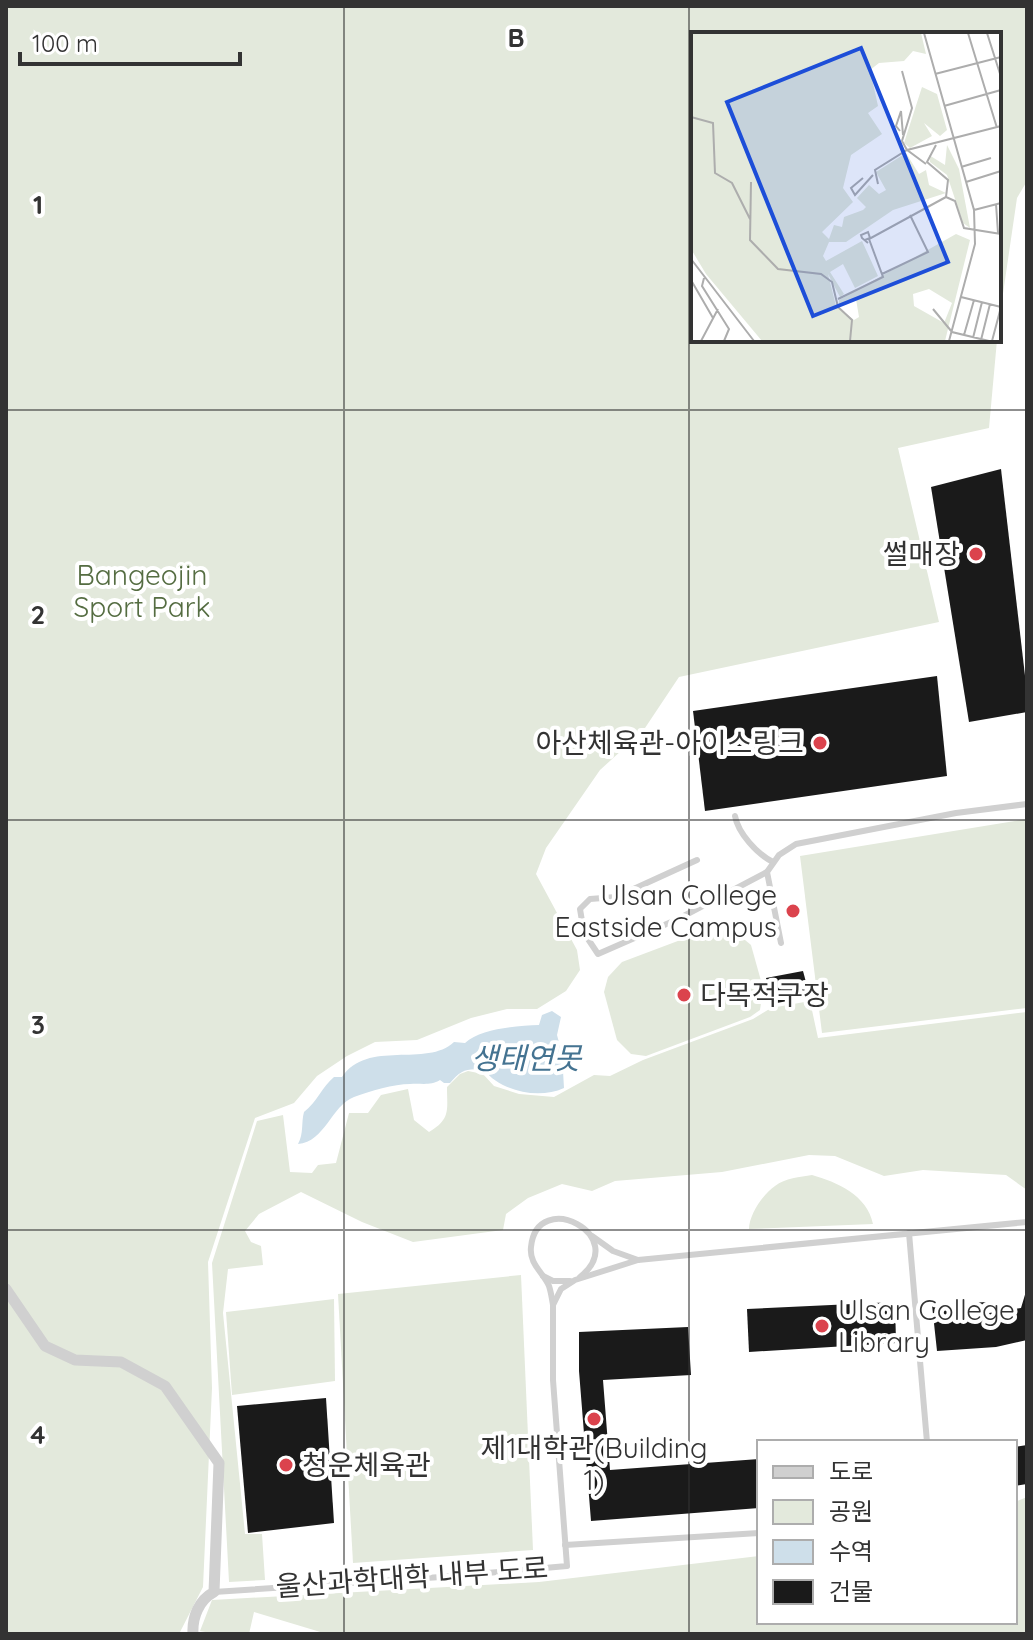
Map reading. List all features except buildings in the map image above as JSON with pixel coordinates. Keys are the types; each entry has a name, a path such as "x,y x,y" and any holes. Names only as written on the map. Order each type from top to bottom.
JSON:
{"street":[{"path":"6,1289 45,1346 75,1360 121,1362 165,1386 219,1463 214,1592 204,1597 192,1622 193,1634"}],"lane":[{"path":"697,860 616,897 590,899 580,909 584,933 598,954 678,919 767,872 773,862 796,844 956,813 1027,804"},
{"path":"735,816 739,829 764,857 773,862"},
{"path":"767,872 781,943"},
{"path":"638,1260 613,1251 585,1228 567,1219 557,1219 540,1228 534,1236 531,1258 543,1276 553,1281 575,1280 638,1260 1027,1222"},
{"path":"909,1233 927,1440"},
{"path":"553,1305 561,1289 591,1266 594,1255 591,1236"},
{"name":"울산과학대학 내부 도로","path":"214,1592 567,1566 553,1380 553,1305 550,1287 543,1276"},
{"path":"565,1545 757,1533"}],"green space":[{"name":"Bangeojin Sport Park","path":"6,6 1027,6 1027,181 1017,198 1001,307 1001,32 691,32 691,342 997,342 989,428 898,448 939,622 679,677 643,731 600,770 546,848 536,874 577,950 580,970 566,991 537,1009 507,1009 471,1018 417,1040 375,1042 317,1076 294,1103 255,1118 208,1262 212,1388 203,1587 179,1634 6,1634"},
{"path":"1027,819 1027,1008 822,1033 800,856"},
{"name":"다목적구장","path":"715,927 751,945 763,988 760,1010 750,1017 646,1056 631,1054 617,1040 604,992 608,977 622,962"},
{"path":"810,1001 818,1038 1027,1012 1027,1190 1006,1175 923,1170 884,1176 835,1156 809,1155 722,1172 615,1181 592,1191 562,1184 528,1198 506,1214 503,1230 413,1242 362,1222 301,1192 259,1214 245,1231 251,1242 261,1246 263,1265 228,1269 223,1313 245,1534 262,1534 265,1580 229,1582 212,1263 257,1121 283,1115 290,1172 312,1173 318,1165 336,1163 349,1113 368,1113 381,1095 408,1089 414,1120 429,1132 444,1118 447,1087 460,1074 468,1071 483,1074 494,1086 519,1094 554,1097 594,1075 610,1076 643,1060 753,1019 771,1008"},
{"path":"812,1175 850,1191 864,1205 873,1224 749,1229 754,1211 770,1190 779,1183"},
{"path":"521,1275 533,1550 353,1563 338,1294"},
{"path":"334,1299 335,1381 232,1395 226,1312"},
{"path":"1027,1497 1027,1634 327,1634 254,1612 249,1634 200,1631 212,1600 539,1582 757,1556 757,1624 1017,1624 1017,1501"}],"water":[{"name":"생태연못","path":"552,1011 561,1017 557,1035 562,1054 564,1088 543,1093 521,1091 500,1083 484,1070 461,1073 450,1083 440,1080 429,1084 397,1085 354,1097 339,1108 315,1137 298,1144 304,1112 334,1077 342,1077 366,1059 429,1053 454,1042 465,1043 480,1034 539,1025 542,1015"}],"place":[{"name":"썰매장","path":"976,554"},
{"name":"아산체육관-아이스링크","path":"820,743"},
{"name":"Ulsan College Eastside Campus","path":"793,911"},
{"name":"다목적구장","path":"684,995"},
{"name":"Ulsan College Library","path":"822,1326"},
{"name":"제1대학관(Building 1)","path":"594,1419"},
{"name":"청운체육관","path":"286,1465"}]}
